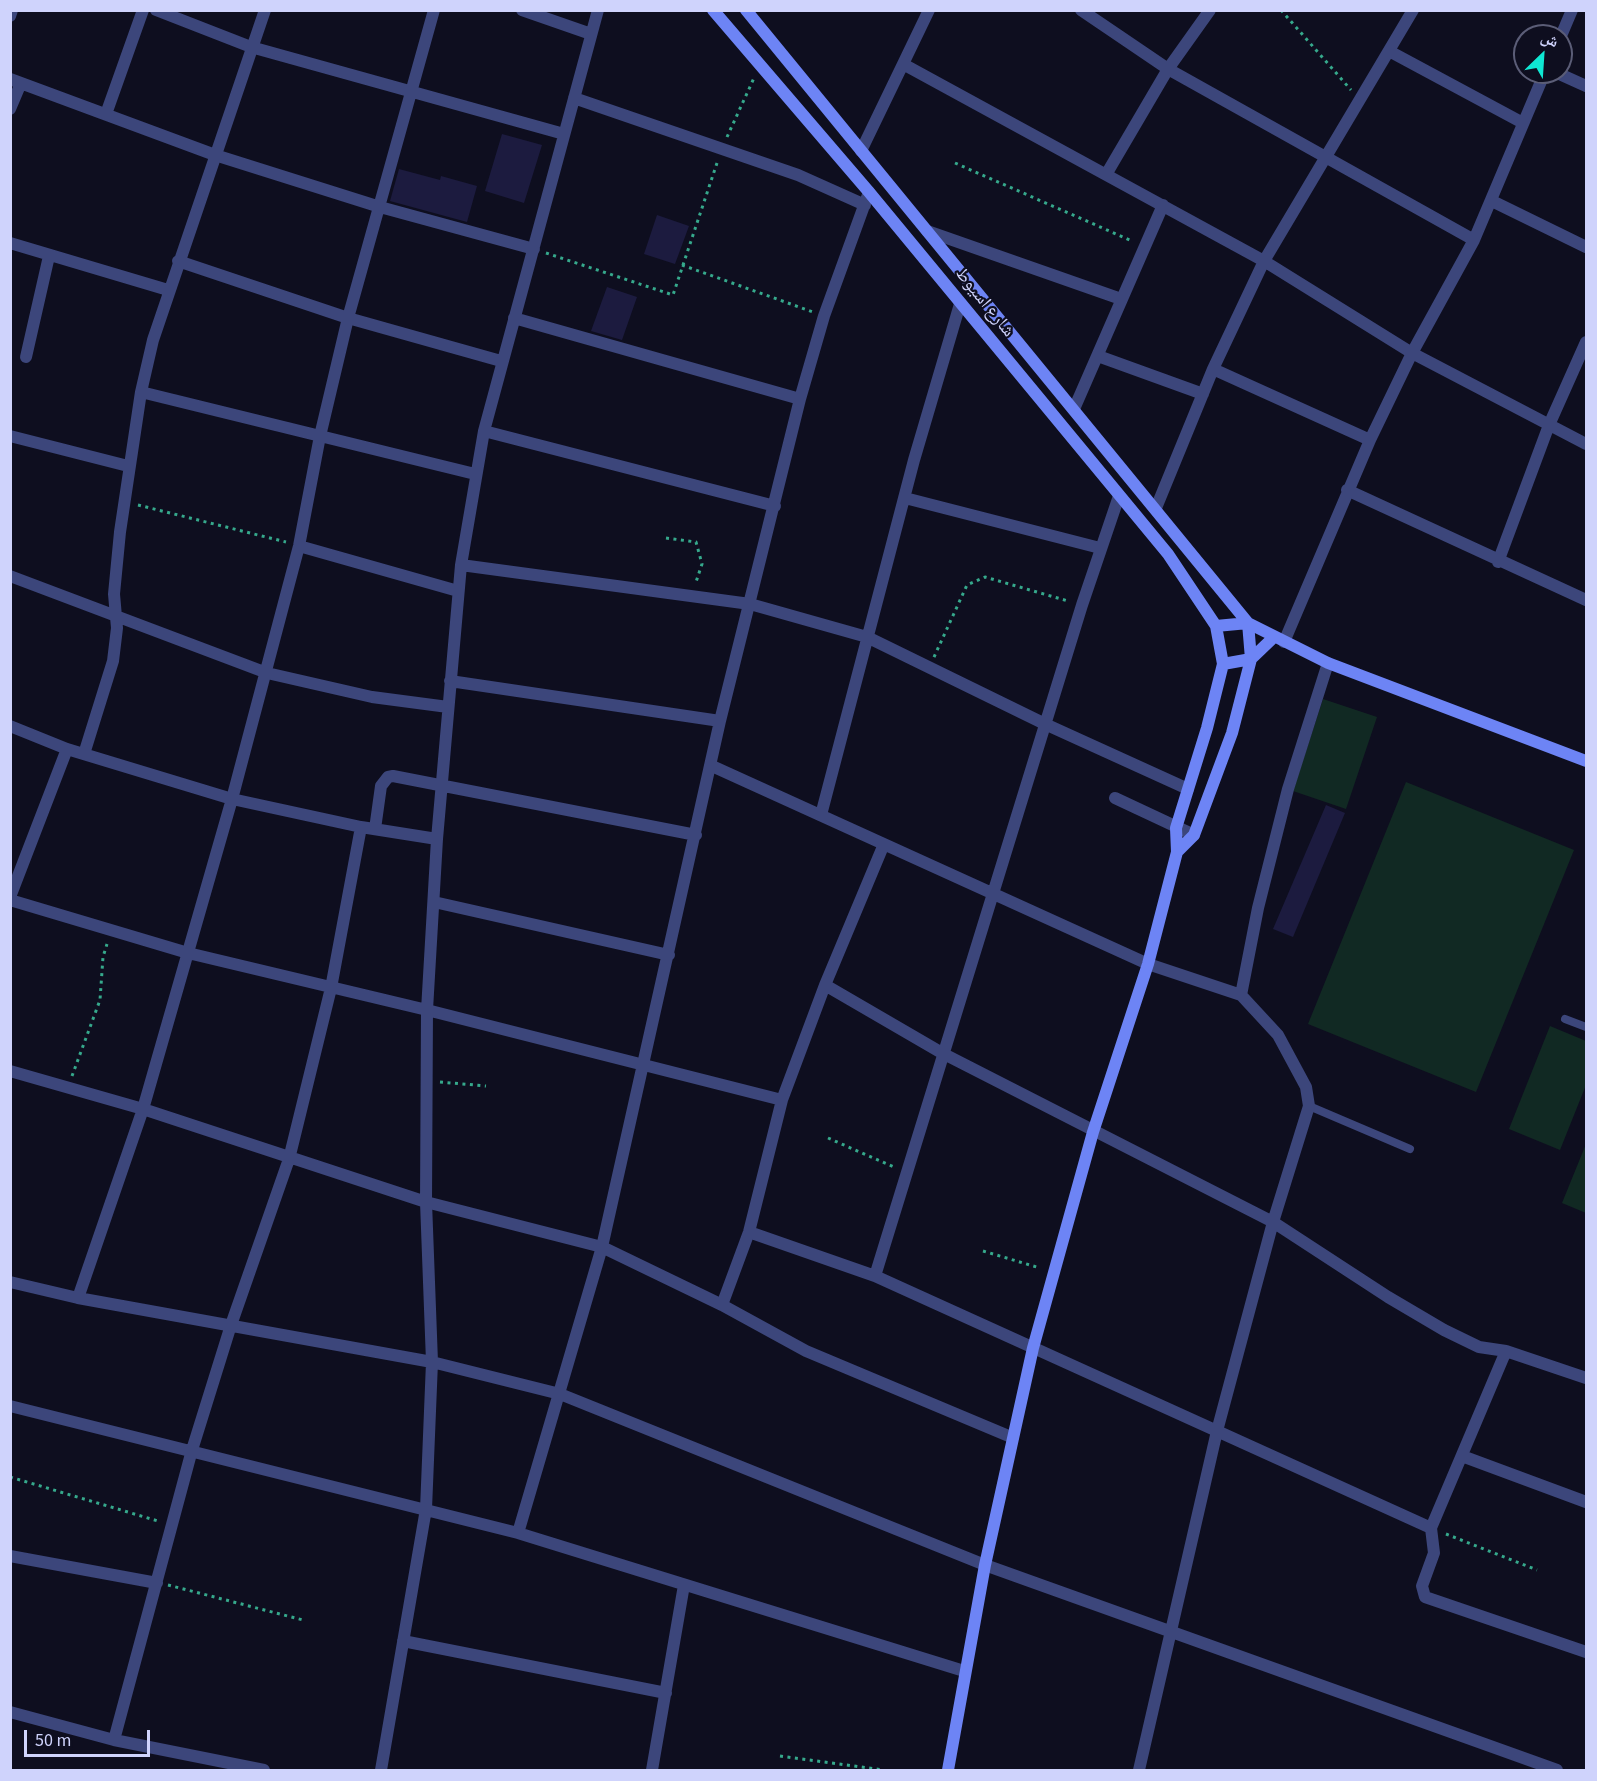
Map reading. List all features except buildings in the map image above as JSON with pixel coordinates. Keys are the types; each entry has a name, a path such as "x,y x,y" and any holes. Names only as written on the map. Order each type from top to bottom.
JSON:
{"street":[{"path":"10,16 12,10"},
{"path":"106,114 142,10"},
{"path":"156,10 250,47 564,134"},
{"path":"84,754 113,661 116,616 114,577 128,466 141,392 168,290 250,47 265,10"},
{"path":"78,1298 143,1109 267,673 299,546 320,436 348,318 434,10"},
{"path":"522,10 591,34"},
{"path":"381,1770 426,1509 432,1362 426,1202 427,1010 437,839 461,565 475,474 501,361 534,249 598,10"},
{"name":"شارع اسيوط","path":"713,10 869,192 1168,554 1216,626"},
{"name":"شارع اسيوط","path":"746,10 1248,623"},
{"path":"861,151 929,10"},
{"path":"1081,10 1168,69 1474,240"},
{"path":"1107,173 1168,69 1210,10"},
{"path":"1566,24 1572,10"},
{"path":"1156,508 1213,369 1264,261 1389,51 1409,12"},
{"path":"1389,51 1523,123"},
{"path":"903,64 1107,173 1264,261 1412,353 1587,444"},
{"path":"1573,80 1587,86"},
{"path":"10,109 16,81 215,154 380,207 534,249"},
{"path":"1223,664 1251,659 1279,640 1412,353 1474,240 1540,84"},
{"path":"574,98 798,175 865,205"},
{"path":"518,1533 602,1247 712,766 720,721 800,399 824,316 869,192"},
{"path":"1492,201 1587,247"},
{"path":"1074,409 1120,299 1163,206"},
{"path":"927,231 1120,299"},
{"path":"10,243 168,290"},
{"path":"26,357 50,256"},
{"path":"178,261 348,318 501,361"},
{"path":"821,814 935,382 960,304"},
{"path":"514,318 800,399"},
{"path":"1498,562 1548,425 1587,342"},
{"path":"1098,356 1203,394"},
{"path":"1213,369 1370,440"},
{"path":"141,392 475,474"},
{"path":"484,431 775,506"},
{"path":"10,436 128,466"},
{"path":"1347,490 1498,562 1587,600"},
{"path":"875,1276 1082,605 1119,496"},
{"path":"904,498 1100,548"},
{"path":"299,546 458,591"},
{"path":"461,565 750,604 867,637 1045,724 1188,789"},
{"path":"10,576 267,673 372,697 448,707"},
{"path":"1177,852 1194,835 1232,734 1251,659 1248,623"},
{"path":"948,1770 984,1565 1011,1437 1033,1348 1093,1132 1148,964 1177,852 1176,828 1223,664 1216,626 1248,623 1328,663 1587,761"},
{"path":"1241,995 1258,908 1288,789 1328,663"},
{"path":"450,681 720,721"},
{"path":"10,726 68,749 232,799 361,827 437,839"},
{"path":"68,749 10,898 111,932 188,953 427,1010 642,1067 782,1100"},
{"path":"712,766 1148,964 1241,995 1278,1035 1306,1087 1309,1106 1273,1222 1217,1431 1139,1770"},
{"path":"375,829 381,786 388,777 696,835"},
{"path":"1115,798 1194,835"},
{"path":"114,1740 192,1450 231,1324 289,1159 331,988 361,827"},
{"path":"722,1305 749,1232 782,1100 825,985 884,844"},
{"path":"434,902 669,955"},
{"path":"825,985 942,1053 1273,1222 1388,1297 1444,1330 1479,1347 1506,1351 1587,1378"},
{"path":"10,1071 143,1109 289,1159 426,1202 602,1247 722,1305 806,1351 1011,1437"},
{"path":"749,1232 875,1276 1431,1528"},
{"path":"10,1282 78,1298 432,1362 560,1394 984,1565 1557,1770"},
{"path":"1506,1351 1431,1528 1434,1553 1422,1586 1425,1597 1587,1653"},
{"path":"10,1406 518,1533 964,1671"},
{"path":"1462,1456 1587,1502"},
{"path":"10,1556 157,1583"},
{"path":"652,1770 684,1585"},
{"path":"403,1641 666,1693"},
{"path":"10,1712 114,1740 264,1770"}],"lane":[{"path":"1565,1019 1587,1027"},
{"path":"1309,1106 1410,1149"}],"path":[{"path":"1281,10 1360,100"},
{"path":"534,249 673,295 722,148 760,65"},
{"path":"955,163 1145,247"},
{"path":"682,265 824,316"},
{"path":"124,502 168,510 299,546"},
{"path":"666,538 696,542 702,564 689,597"},
{"path":"930,667 967,585 985,577 1082,605"},
{"path":"67,1089 100,1000 103,957 111,932"},
{"path":"426,1081 486,1086"},
{"path":"828,1138 906,1172"},
{"path":"983,1251 1053,1272"},
{"path":"10,1478 172,1526"},
{"path":"1431,1528 1537,1570"},
{"path":"157,1583 303,1620"},
{"path":"780,1756 884,1770"}],"green space":[{"path":"1323,699 1377,717 1346,809 1293,791"},
{"path":"1406,782 1574,850 1476,1092 1308,1024"},
{"path":"1550,1026 1586,1041 1586,1085 1560,1150 1509,1129"},
{"path":"1586,1144 1586,1213 1562,1203"}]}
